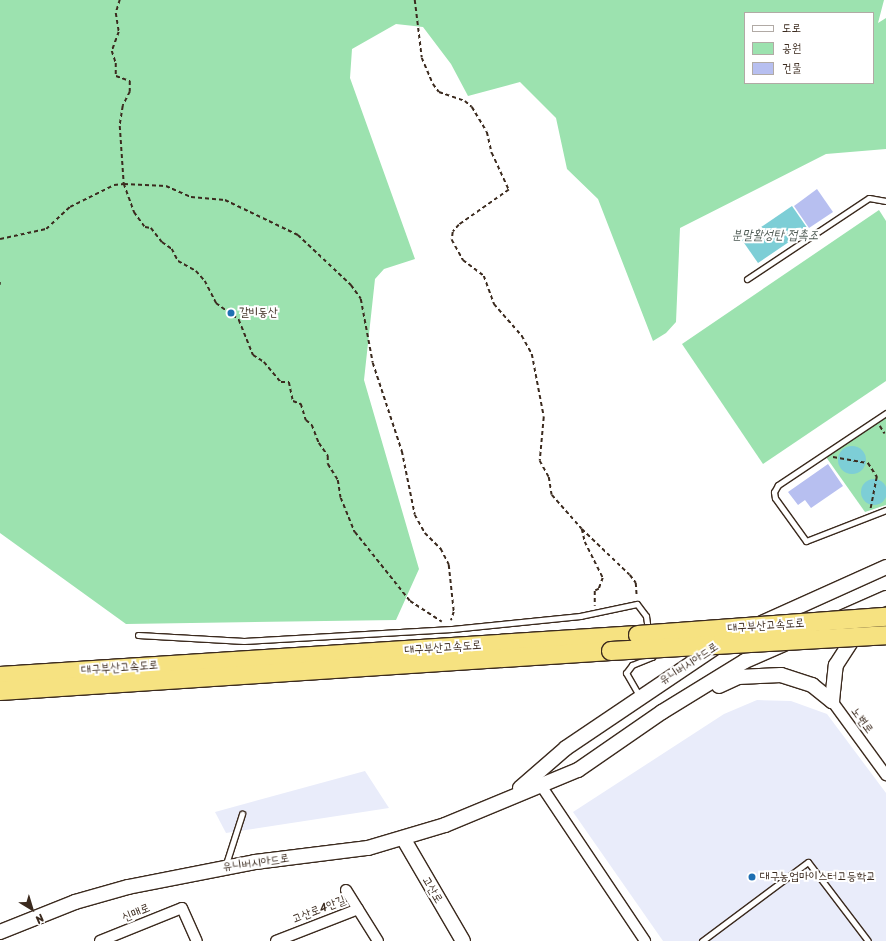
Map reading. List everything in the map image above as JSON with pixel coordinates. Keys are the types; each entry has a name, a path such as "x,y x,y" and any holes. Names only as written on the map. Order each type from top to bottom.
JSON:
{"highway":[{"name":"대구부산고속도로","path":"342,662 638,635 886,617"},
{"name":"대구부산고속도로","path":"0,691 279,666 342,662 611,651 886,635"},
{"name":"대구부산고속도로","path":"0,676 279,666"}],"main road":[{"name":"유니버시아드로","path":"512,795 566,748 731,637 886,567"},
{"name":"유니버시아드로","path":"0,932 94,897 162,879 225,867 368,848 403,838 476,813 512,795 578,770 662,712 745,661 886,598"},
{"path":"832,701 836,665 854,635 886,607"},
{"path":"662,712 738,677 781,675 812,685 832,701"},
{"name":"고산로","path":"403,838 463,941"}],"street":[{"name":"노변로","path":"832,701 886,775"},
{"path":"540,784 645,941"},
{"path":"346,890 358,909"},
{"name":"신매로","path":"100,941 182,908 197,941"},
{"name":"고산로4안길","path":"276,941 358,909 378,941"}],"lane":[{"path":"747,279 869,198 886,201"},
{"path":"886,413 778,485 774,492 775,498 806,541 886,510"},
{"path":"138,636 244,641 452,629 596,612 637,604 646,616 652,657 632,665 626,673 640,697"},
{"path":"225,867 242,814"},
{"path":"702,941 808,862 868,941"}],"path":[{"path":"0,239 46,229 70,208 114,185 124,184 166,186 191,197 220,199 237,205 298,236 359,294 373,363 402,451 415,515 425,533 441,549 449,565 454,612 450,622 445,624 410,601 363,543 355,532 341,498 338,480 328,464 328,456 319,444 312,425 306,420 301,404 294,401 289,382 281,382 264,362 253,354 238,320 216,303 205,281 196,271 178,261 172,249 162,242 151,228 145,227 134,212 124,184 120,126 123,106 130,92 130,81 116,76 116,63 112,51 119,32 116,13 120,0"},
{"path":"415,0 422,58 433,84 439,92 470,104 487,132 492,153 509,190 459,225 453,232 452,240 464,260 484,276 494,304 522,336 532,354 544,417 540,461 549,477 552,495 582,529 630,575 636,584 637,604"},
{"path":"876,420 885,434"},
{"path":"839,458 865,462 877,479 871,506"},
{"path":"582,529 585,542 604,578 599,589 594,591 596,612"}],"shaded area":[{"name":"대구농업마이스터고등학교","path":"757,700 791,701 827,714 886,793 886,941 663,941 573,812 724,714"},
{"path":"365,771 389,808 226,833 215,812"}],"green space":[{"path":"0,0 884,0 878,23 886,18 886,149 826,154 680,228 676,322 666,333 653,341 598,199 567,169 556,118 520,82 468,96 451,64 423,27 396,24 352,49 350,78 415,259 384,269 375,279 364,380 419,569 396,620 126,624 0,533"},
{"path":"879,210 886,221 886,381 763,464 682,344"},
{"path":"886,417 886,505 865,512 826,457"}],"water":[{"name":"분말활성탄 접촉조","path":"792,206 808,229 758,263 742,240"},
{"path":"852,446 862,450 866,460 862,470 852,474 842,470 838,460 842,450"},
{"path":"874,479 883,483 887,492 883,501 874,505 865,501 861,492 865,483"}],"building":[{"path":"817,189 833,212 809,228 794,206"},
{"path":"828,464 843,486 811,508 805,500 798,505 788,492"}],"place":[{"name":"갈비동산","path":"231,313"},
{"name":"대구농업마이스터고등학교","path":"752,877"}]}
